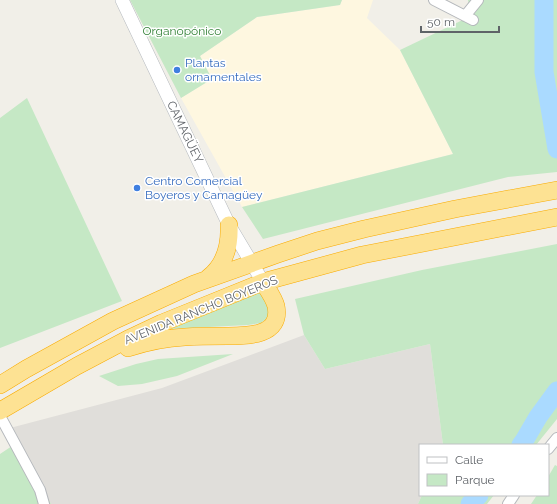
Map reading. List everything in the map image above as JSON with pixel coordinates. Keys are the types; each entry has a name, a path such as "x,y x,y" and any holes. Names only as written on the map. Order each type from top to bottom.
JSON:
{"highway":[{"name":"AVENIDA RANCHO BOYEROS","path":"0,385 113,321 194,284 252,263 317,241 364,229 455,209 555,190"},
{"name":"AVENIDA RANCHO BOYEROS","path":"0,411 77,366 128,339 162,323 263,282 362,254 555,217"},
{"path":"194,284 206,279 220,266 228,248 229,225"},
{"path":"77,366 131,347 165,339 185,337 250,336 265,331 273,324 277,312 273,299 263,282"}],"main road":[{"name":"CAMAGÜEY","path":"122,0 229,225 263,282"}],"street":[{"path":"434,0 469,18 478,0"},
{"path":"0,416 40,490 44,504"}],"shaded area":[{"path":"342,0 373,0 367,18 400,50 453,154 242,207 181,98 212,79 200,56 257,17 340,5"},
{"path":"304,335 325,369 430,344 443,444 419,444 419,496 422,496 418,504 51,504 10,428 162,388"}],"green space":[{"name":"Organopónico","path":"130,0 342,0 340,5 257,17 200,56 212,79 181,98"},
{"path":"468,0 557,0 557,172 508,177 263,239 242,207 453,154 400,50 471,16"},
{"path":"27,98 122,301 0,348 0,118"},
{"path":"557,244 557,419 537,444 443,444 430,344 325,369 304,335 295,299 422,270"},
{"path":"255,292 261,293 269,308 268,317 261,323 170,329 233,301"},
{"path":"233,354 177,376 142,384 118,386 99,376 136,364 158,359"},
{"path":"18,442 51,504 0,504 0,454"},
{"path":"555,465 557,466 557,504 531,504 536,496 549,496 549,475"},
{"path":"422,496 493,496 487,504 418,504"}],"waterway":[{"path":"544,0 544,72 557,149"},
{"path":"522,444 538,417 557,391"},
{"path":"470,504 478,496"}],"place":[{"name":"Plantas ornamentales","path":"177,70"},
{"name":"Centro Comercial Boyeros y Camagüey","path":"137,188"}]}
